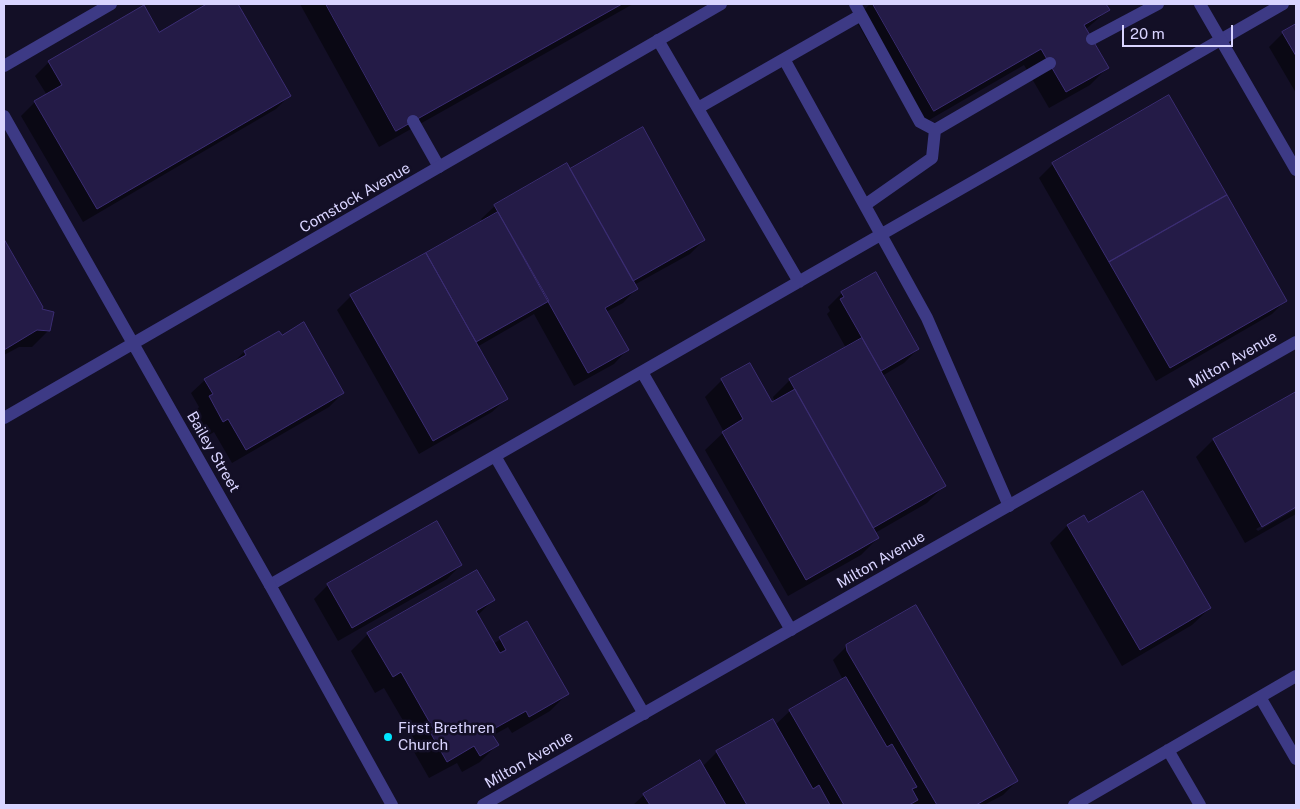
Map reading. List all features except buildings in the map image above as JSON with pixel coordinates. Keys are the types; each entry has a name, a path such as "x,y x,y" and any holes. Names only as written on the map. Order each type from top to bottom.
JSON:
{"street":[{"path":"4,66 111,4"},
{"name":"Comstock Avenue","path":"4,418 133,346 721,4"},
{"path":"1092,39 1158,4"},
{"path":"1200,4 1296,170"},
{"path":"270,585 1283,4"},
{"path":"698,108 784,59 858,9 920,122 935,130"},
{"path":"658,40 798,282"},
{"path":"784,59 927,318 1009,506"},
{"path":"935,130 1050,64"},
{"name":"Bailey Street","path":"4,116 270,585 392,805"},
{"path":"413,121 439,167"},
{"path":"865,205 932,158 935,130"},
{"name":"Milton Avenue","path":"483,805 1296,342"},
{"path":"642,372 791,630"},
{"path":"495,456 644,714"},
{"path":"1074,805 1296,676"},
{"path":"1260,697 1296,759"},
{"path":"1168,750 1200,805"}],"place":[{"name":"First Brethren Church","path":"388,737"}]}
